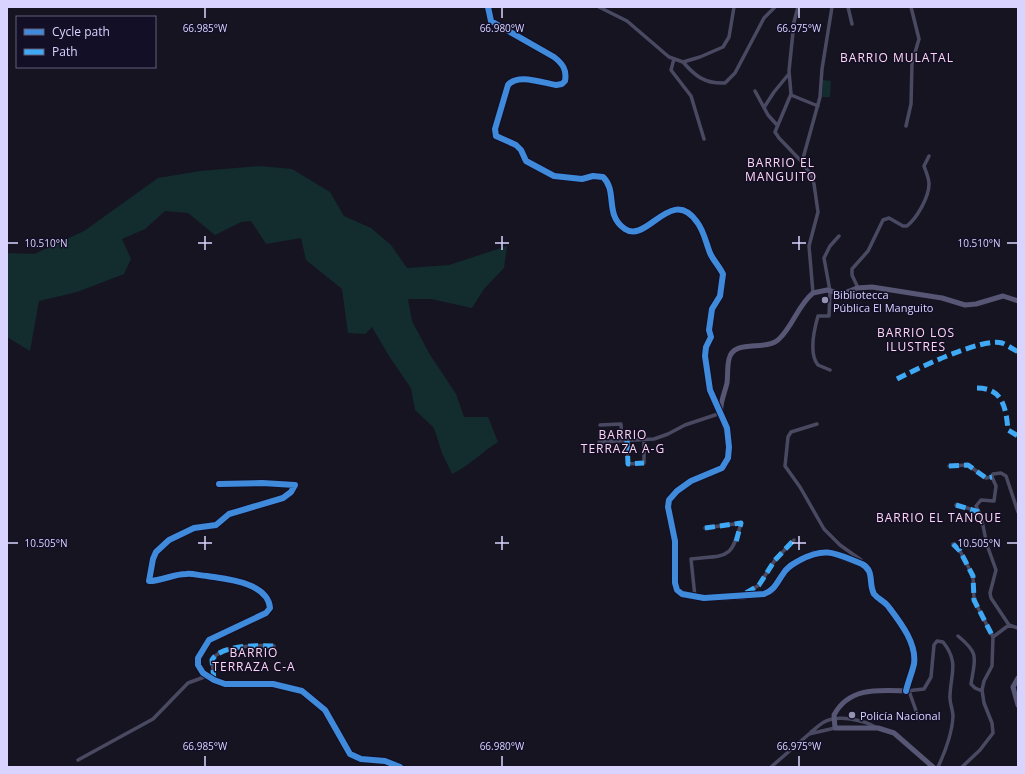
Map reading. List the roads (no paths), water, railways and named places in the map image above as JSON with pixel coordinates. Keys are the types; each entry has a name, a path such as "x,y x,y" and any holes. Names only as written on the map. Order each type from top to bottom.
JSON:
{"street":[{"path":"488,7 491,21 554,57 561,63 566,74 565,81 562,84 519,78 511,81 508,85 495,129 496,136 516,145 521,150 526,160 554,176 582,178 593,176 603,177 608,186 614,217 618,223 629,231 634,231 649,225 664,212 672,210 687,213 697,222 710,255 723,274 720,296 712,309 709,330 710,337 706,347 705,356 710,390 720,412 728,438 728,458 725,465 718,470 697,478 677,491 668,504 676,541 676,587 682,594 695,597 710,598 759,595 772,591 787,568 813,553 827,552 862,564 869,569 874,593 890,609 906,631 911,643 914,662 907,691 919,719"},
{"path":"599,7 627,21 664,53 683,62 702,80 713,83 724,83 735,73 764,18 774,7"},
{"path":"683,62 700,57 723,47 729,36 734,7"},
{"path":"720,412 727,380 728,360 732,354 744,347 765,346 777,342 813,292 809,246 810,236 817,217 817,204 811,175 802,162 776,136 775,130 791,95 788,75 794,22 798,7"},
{"path":"802,162 821,91 822,69 832,7"},
{"path":"848,7 852,24"},
{"path":"906,126 911,104 912,63 919,39 912,19 911,7"},
{"path":"674,59 671,70 691,96 704,139"},
{"path":"764,106 788,75"},
{"path":"755,92 768,115 778,125"},
{"path":"791,95 818,106"},
{"path":"858,288 852,276 852,269 868,251 883,220 889,218 903,226 907,226 920,209 929,188 929,181 924,166 929,156"},
{"path":"830,370 818,365 812,351 815,326 818,316 829,316 830,291 825,255 830,246 839,236"},
{"path":"813,292 823,290 842,294 858,288 892,289 942,298 965,305 976,304 1003,296 1018,301"},
{"path":"599,442 644,440 662,436 685,425 720,412"},
{"path":"600,425 621,424 622,441"},
{"path":"817,424 791,432 788,437 785,466 800,487 824,529 840,545 861,560 862,564"},
{"path":"627,441 628,464 644,463 644,440"},
{"path":"949,466 968,465 986,478 992,477 993,474 998,472 1006,476 1018,512"},
{"path":"992,477 996,486 994,501 984,500 979,502 976,506 996,570 990,593 991,598 1009,625 1018,628"},
{"path":"219,484 262,483 295,485 291,492 283,498 229,514 216,525 194,528 178,534 156,552 153,559 149,581 161,581 185,574 230,579 255,588 269,603 270,608 266,613 208,640 199,654 197,662 200,669 207,676 225,684 277,684 302,691 324,710 350,754 361,759 385,761 400,767"},
{"path":"956,505 979,512"},
{"path":"695,597 691,559 723,556 728,553 734,546 741,523 705,528"},
{"path":"741,597 759,585 775,560 794,540"},
{"path":"953,544 964,557 973,576 975,603 994,637 992,666 984,681 982,691 984,703 992,723 993,733 980,750 962,767"},
{"path":"994,637 1009,625"},
{"path":"958,636 972,648 974,660 972,684 975,688 982,691"},
{"path":"835,728 834,715 849,697 855,694 869,691 921,690 930,680 934,645 940,640 951,653 953,662 950,695 953,716 948,739 938,767"},
{"path":"214,680 212,660 217,652 246,646 274,646"},
{"path":"78,760 153,719 188,683 207,676"},
{"path":"1018,678 1013,687 1018,705"},
{"path":"772,767 824,721 834,719 864,722 898,736 932,767"},
{"path":"808,734 835,728 878,728"}],"place":[{"name":"Bibliotecca Pública El Manguito","path":"825,300"},
{"name":"Policía Nacional","path":"852,715"}],"district":[{"name":"BARRIO MULATAL","path":"897,57"},
{"name":"BARRIO EL MANGUITO","path":"781,169"},
{"name":"BARRIO LOS ILUSTRES","path":"916,339"},
{"name":"BARRIO TERRAZA A-G","path":"623,441"},
{"name":"BARRIO EL TANQUE","path":"939,517"},
{"name":"BARRIO TERRAZA C-A","path":"254,659"}]}
